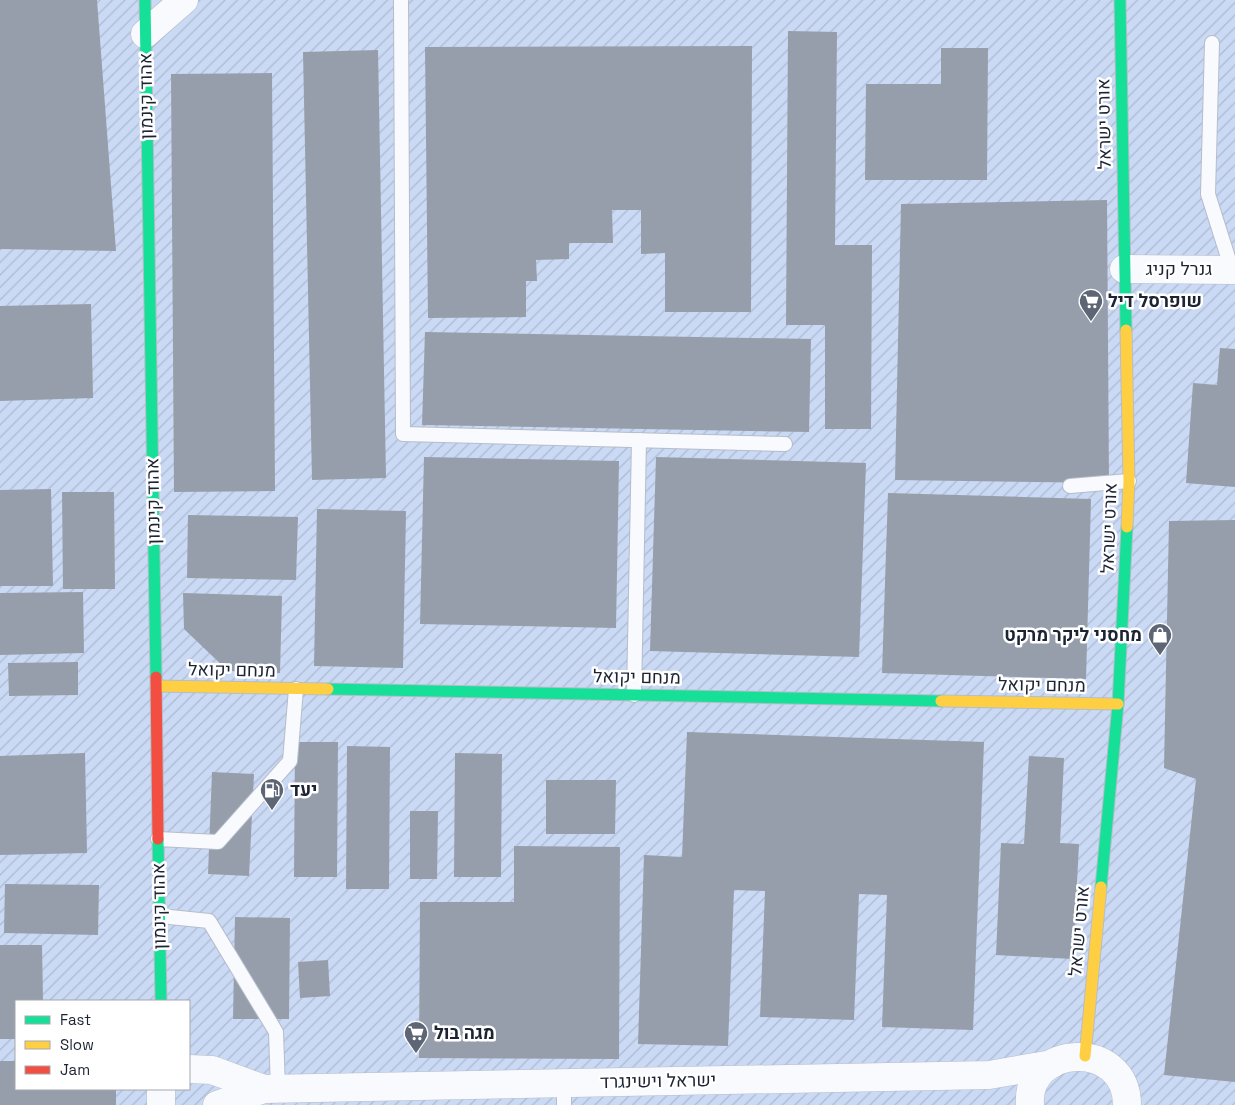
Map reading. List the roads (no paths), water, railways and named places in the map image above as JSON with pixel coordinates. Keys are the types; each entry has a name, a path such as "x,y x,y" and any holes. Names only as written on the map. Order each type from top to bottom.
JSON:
{"street":[{"name":"אהוד קינמון","path":"145,0 161,1000"},
{"path":"145,34 184,0"},
{"name":"אורט ישראל","path":"1086,1056 1118,704 1129,482 1120,0"},
{"name":"גנרל קניג","path":"1124,269 1233,270"},
{"name":"מנחם יקואל","path":"156,686 1118,704"},
{"path":"1086,1056 1100,1060 1113,1070 1122,1082 1127,1105"},
{"name":"ישראל וישינגרד","path":"190,1069 212,1070 271,1089 564,1094 989,1075 1052,1064 1068,1057 1086,1056"},
{"path":"1030,1105 1033,1086 1041,1074 1052,1064"},
{"name":"ישראל וישינגרד","path":"217,1105 271,1089"},
{"path":"161,1105 162,1090"}],"lane":[{"path":"401,0 403,434 785,444"},
{"path":"1212,43 1208,194 1233,270"},
{"path":"634,695 639,440"},
{"path":"1070,486 1129,482"},
{"path":"158,839 218,842 290,761 296,689"},
{"path":"160,916 209,921 276,1032 271,1089"}],"place":[{"name":"שופרסל דיל","path":"1091,322"},
{"name":"מחסני ליקר מרקט","path":"1160,656"},
{"name":"יעד","path":"272,811"},
{"name":"מגה בול","path":"416,1054"}]}
